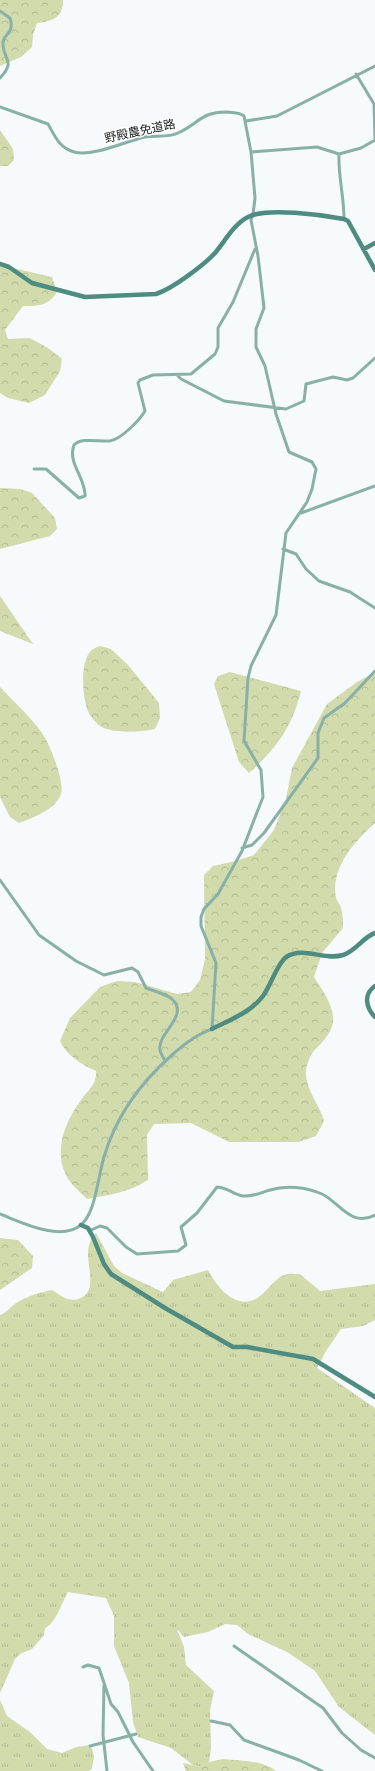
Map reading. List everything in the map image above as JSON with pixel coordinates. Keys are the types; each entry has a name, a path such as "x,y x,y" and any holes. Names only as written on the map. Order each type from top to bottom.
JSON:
{"street":[{"path":"0,11 10,18 11,27 10,32 3,40 2,45 8,62 6,70 0,78"},
{"path":"212,1029 216,963 201,926 201,917 204,909 218,894 242,848 263,797 263,776 261,770 244,741 248,678 251,666 276,616 286,533 301,513 312,489 315,465 289,452 275,408 265,366 256,347 256,329 264,308 258,256 255,248 251,220 255,198 251,152 246,121 277,116 356,74 375,66"},
{"path":"251,152 317,147 339,154 361,148 375,140 374,100 356,74"},
{"name":"野殿農免道路","path":"0,107 48,124 60,144 73,152 90,152 146,137 172,136 214,112 239,113 244,116 246,121"},
{"path":"339,154 338,170 343,192 344,219"},
{"path":"0,264 9,267 32,283 85,297 156,294 167,291 204,264 228,235 246,217 253,214 317,214 344,219 350,225 375,270"},
{"path":"364,250 375,243"},
{"path":"34,469 46,469 79,498 83,498 85,496 86,492 73,457 74,445 80,441 110,441 120,438 145,411 138,383 140,380 153,375 178,376 191,374 215,354 218,347 218,328 233,302 255,248"},
{"path":"178,376 181,380 219,400 275,408 293,408 304,401 306,384 333,377 347,380 353,378 375,358"},
{"path":"301,513 375,486"},
{"path":"283,549 296,554 306,569 319,581 350,592 375,608"},
{"path":"242,848 252,845 264,833 318,758 318,733 324,718 345,703 375,670"},
{"path":"0,880 39,935 76,961 104,975 132,968 138,972 146,988 172,999 177,1007 177,1015 161,1042 160,1050 165,1061"},
{"path":"0,1214 44,1230 54,1232 66,1231 81,1225 91,1208 104,1158 116,1125 129,1102 140,1087 165,1061 190,1040 256,1004 267,990 280,964 292,954 302,952 330,957 342,955 351,951 375,933"},
{"path":"375,986 369,991 367,998 369,1011 375,1017"},
{"path":"89,1231 100,1226 107,1228 126,1247 137,1254 178,1251 186,1245 181,1227 197,1213 217,1187 244,1196 279,1188 305,1189 323,1194 350,1216 356,1218 375,1215"},
{"path":"81,1225 89,1231 97,1243 104,1264 111,1274 172,1312 233,1347 262,1349 313,1359 375,1396"},
{"path":"234,1646 322,1708 342,1734 361,1750 375,1758"},
{"path":"83,1667 88,1664 95,1665 99,1668 111,1704 118,1712 133,1742 153,1771"},
{"path":"104,1681 103,1735 107,1771"},
{"path":"211,1721 230,1725 244,1740 299,1760 322,1771"},
{"path":"90,1746 136,1734"}],"green space":[{"path":"0,0 63,0 63,6 56,18 37,23 33,35 32,47 21,57 0,66"},
{"path":"0,130 13,149 14,160 8,166 0,166"},
{"path":"0,265 52,277 57,292 47,303 34,306 23,306 5,330 8,339 30,338 48,348 62,359 60,371 45,395 29,403 8,398 0,393"},
{"path":"0,488 20,489 32,493 55,518 57,529 50,536 0,549"},
{"path":"0,596 33,644 0,631"},
{"path":"100,646 111,649 128,665 159,703 160,718 155,729 142,731 119,731 106,729 100,726 90,715 85,701 83,681 85,663 88,655 93,649"},
{"path":"230,672 301,691 293,715 282,736 268,755 249,773 239,762 214,684 218,676"},
{"path":"375,674 375,823 352,847 340,866 335,887 336,898 342,910 343,928 322,953 314,977 330,1004 333,1018 329,1033 313,1052 306,1069 307,1081 311,1093 320,1109 324,1121 316,1136 299,1142 229,1142 191,1123 154,1124 147,1135 148,1180 127,1190 87,1199 74,1187 67,1177 62,1164 61,1154 61,1145 66,1126 81,1100 94,1084 96,1076 96,1071 85,1066 70,1055 60,1041 70,1018 100,987 117,981 135,982 177,994 191,992 200,980 205,959 204,875 213,866 254,855 274,830 286,799 292,768 327,704 357,682"},
{"path":"0,687 42,733 59,772 62,788 61,794 54,804 43,812 19,823 10,817 0,797"},
{"path":"96,1233 114,1266 122,1273 163,1292 173,1280 208,1270 226,1294 239,1301 246,1302 257,1298 276,1280 287,1274 300,1274 320,1291 375,1284 375,1320 363,1326 341,1329 326,1351 317,1368 375,1408 375,1735 339,1707 315,1671 287,1652 248,1634 237,1625 225,1624 208,1632 184,1637 177,1629 184,1647 186,1665 214,1691 210,1710 211,1748 209,1762 201,1767 193,1765 171,1748 138,1737 133,1722 129,1683 114,1646 114,1616 106,1598 68,1592 56,1617 45,1628 44,1635 32,1649 20,1654 15,1659 0,1693 0,1315 30,1296 52,1290 64,1298 72,1300 83,1297 90,1288 88,1252 89,1245"},
{"path":"0,1238 18,1240 33,1256 32,1268 0,1290"},
{"path":"0,1700 7,1716 30,1732 47,1749 62,1753 76,1747 91,1745 94,1756 92,1769 89,1771 0,1771"},
{"path":"223,1759 258,1763 271,1767 276,1771 186,1771 183,1763 201,1767 209,1762"}]}
